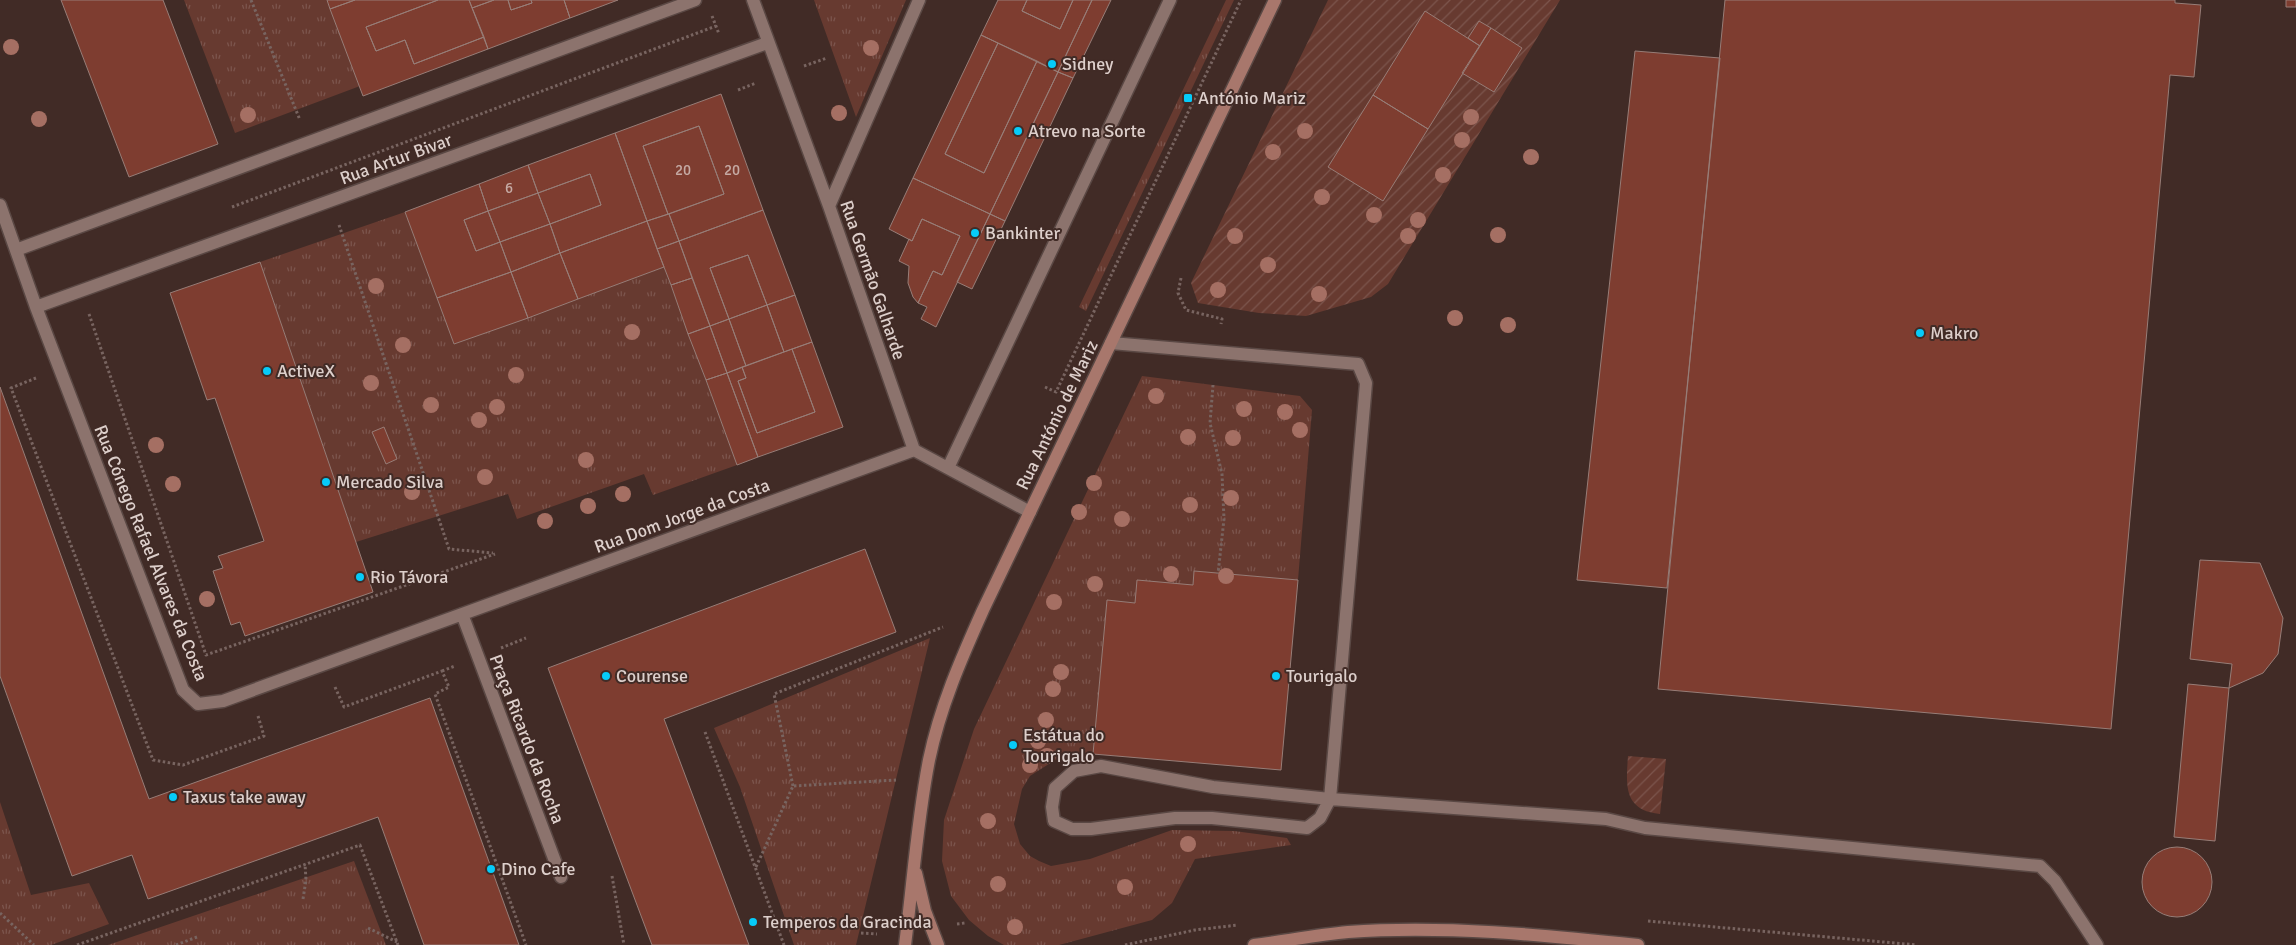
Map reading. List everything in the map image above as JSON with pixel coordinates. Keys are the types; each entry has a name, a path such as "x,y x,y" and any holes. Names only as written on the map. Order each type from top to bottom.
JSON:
{"street":[{"path":"16,250 695,0"},
{"name":"Rua Germão Galharde","path":"753,0 767,43 829,206 914,450"},
{"path":"829,206 919,0"},
{"path":"948,468 1170,0"},
{"name":"Rua António de Mariz","path":"905,945 914,861 930,759 951,682 1030,512 1275,0"},
{"name":"Rua Artur Bivar","path":"36,307 767,43"},
{"name":"Rua Cónego Rafael Alvares da Costa","path":"0,205 36,307 183,690 198,704 222,701 462,614"},
{"path":"1111,343 1358,364 1366,383 1330,800 1320,818 1307,828 1212,818 1176,818 1091,829 1072,829 1054,821 1052,807 1055,788 1074,771 1101,766 1213,787 1330,800 1606,819 1645,828 2040,866 2055,881 2097,945"},
{"path":"914,450 1030,512"},
{"name":"Rua Dom Jorge da Costa","path":"462,614 914,450"},
{"name":"Praça Ricardo da Rocha","path":"462,614 561,877"},
{"path":"914,861 925,911 938,945"},
{"path":"1254,945 1349,932 1435,930 1573,938 1638,945"}],"path":[{"path":"251,0 301,124"},
{"path":"1045,388 1056,392 1241,0"},
{"path":"711,13 719,35"},
{"path":"321,173 716,26"},
{"path":"797,68 827,58"},
{"path":"738,90 764,80"},
{"path":"318,166 324,182"},
{"path":"86,307 206,655 495,554 449,549 339,224"},
{"path":"1182,278 1178,293 1186,310 1222,319 1221,324"},
{"path":"40,376 11,388 153,760 183,765 264,736 257,712"},
{"path":"1213,385 1210,423 1222,474 1224,519 1218,574"},
{"path":"755,868 793,786 774,694 943,626"},
{"path":"496,650 526,638"},
{"path":"334,684 344,707 458,665"},
{"path":"442,671 449,687 435,694 526,945"},
{"path":"705,732 784,945"},
{"path":"793,786 896,780"},
{"path":"77,945 360,845 397,944"},
{"path":"303,899 306,880 305,864"},
{"path":"612,876 624,945"},
{"path":"0,913 34,945"},
{"path":"368,928 397,944"},
{"path":"861,933 877,934"},
{"path":"176,945 197,937"}],"green space":[{"path":"184,0 327,0 360,86 235,133"},
{"path":"814,0 906,0 856,117"},
{"path":"1226,0 1234,0 1086,311 1079,307"},
{"path":"1328,0 1560,0 1388,284 1371,297 1306,316 1259,313 1198,303 1191,283"},
{"path":"405,212 454,344 664,267 737,465 653,495 644,474 517,519 508,494 356,542 260,262"},
{"path":"1142,376 1300,396 1312,410 1298,580 1194,571 1193,585 1135,603 1107,600 1093,754 1066,753 1030,776 1022,789 1014,824 1020,844 1030,856 1051,866 1090,859 1172,830 1234,831 1287,838 1291,845 1195,859 1172,903 1152,920 1059,945 1004,945 988,936 969,920 951,896 942,861 944,820 974,729"},
{"path":"930,638 856,945 794,945 740,787 714,728"},
{"path":"1628,756 1666,759 1660,814 1648,812 1633,802 1627,786"},
{"path":"0,802 31,895 89,883 109,924 51,945 0,945"},
{"path":"354,861 386,945 108,945"}],"building":[{"path":"61,0 163,0 218,144 129,177"},
{"path":"327,0 355,0 330,9"},
{"path":"355,0 438,0 366,27 376,51 405,40 414,64 484,37 488,49 363,96 330,9"},
{"path":"438,0 469,0 484,37 414,64 405,40 376,51 366,27"},
{"path":"469,0 494,0 472,8"},
{"path":"494,0 508,0 511,10 532,3 531,0 564,0 570,18 488,49 472,8"},
{"path":"508,0 531,0 532,3 511,10"},
{"path":"564,0 618,0 570,18"},
{"path":"998,0 1027,0 1022,11 1060,29 1073,0 1092,0 1058,72 981,35"},
{"path":"1027,0 1073,0 1060,29 1022,11"},
{"path":"1092,0 1111,0 1073,78 1058,72"},
{"name":"Makro","path":"1725,0 2175,0 2175,3 2201,5 2194,77 2170,75 2111,729 1658,689"},
{"path":"2286,0 2296,0 2296,7 2286,7"},
{"path":"1425,11 1480,46 1428,129 1373,95"},
{"path":"1479,21 1491,28 1480,46 1468,38"},
{"path":"1491,28 1522,48 1494,92 1462,73"},
{"path":"981,35 998,43 945,154 984,173 1037,61 1058,72 990,214 913,178"},
{"path":"998,43 1037,61 984,173 945,154"},
{"path":"1635,51 1720,58 1667,588 1577,580"},
{"path":"1058,72 1073,78 1005,221 990,214"},
{"path":"721,94 763,210 679,241 669,214 724,194 699,126 643,146 668,214 647,221 615,133"},
{"path":"1373,95 1428,129 1383,201 1328,167"},
{"path":"699,126 724,194 668,214 643,146"},
{"path":"615,133 647,221 560,253 550,224 601,205 590,174 538,193 528,165"},
{"path":"528,165 538,193 488,211 479,184"},
{"path":"590,174 601,205 550,224 538,193"},
{"path":"913,178 990,214 936,327 921,319 927,307 918,303 933,271 942,275 960,236 922,219 912,241 889,229"},
{"path":"479,184 488,211 464,220 476,251 500,242 511,272 437,298 405,212"},
{"path":"538,193 550,224 500,242 488,211"},
{"path":"763,210 795,295 767,305 748,255 710,268 729,319 710,326 679,241"},
{"path":"488,211 500,242 476,251 464,220"},
{"path":"669,214 679,241 657,249 647,221"},
{"path":"990,214 1005,221 972,289 957,282"},
{"path":"922,219 960,236 942,275 933,271 918,303 913,297 908,283 909,266 899,261 909,239 912,241"},
{"path":"647,221 664,267 578,299 560,253"},
{"path":"550,224 560,253 511,272 500,242"},
{"path":"679,241 692,278 671,285 657,249"},
{"path":"560,253 578,299 528,318 511,272"},
{"path":"748,255 767,305 729,319 710,268"},
{"path":"260,262 373,592 245,636 240,622 231,625 213,571 223,568 218,556 264,541 215,398 207,400 170,293"},
{"path":"511,272 528,318 454,344 437,298"},
{"path":"692,278 710,326 688,334 671,285"},
{"path":"795,295 812,342 784,352 767,305"},
{"path":"767,305 784,352 746,366 729,319"},
{"path":"729,319 746,366 727,373 710,326"},
{"path":"710,326 727,373 706,380 688,334"},
{"path":"812,342 843,427 758,457 727,373 742,367 746,378 738,381 757,433 815,412 792,349"},
{"path":"792,349 815,412 757,433 738,381 746,378 742,367"},
{"path":"727,373 758,457 737,465 706,380"},
{"path":"0,387 149,799 430,698 519,945 424,945 378,817 148,899 132,855 72,876 0,676"},
{"path":"384,427 397,459 386,464 372,432"},
{"path":"865,549 896,632 664,719 749,945 652,945 548,668"},
{"path":"2200,560 2260,563 2283,618 2278,654 2263,673 2229,688 2232,664 2190,659"},
{"path":"1194,571 1298,580 1281,770 1093,754 1107,600 1135,603 1137,580 1193,585"},
{"path":"2188,684 2229,688 2215,841 2174,837"},
{"path":"2177,847 2190,850 2202,857 2209,869 2212,882 2209,895 2202,907 2190,914 2177,917 2164,914 2152,907 2145,895 2142,882 2145,869 2152,857 2164,850"}],"place":[{"name":"Sidney","path":"1052,64"},
{"name":"António Mariz","path":"1188,98"},
{"name":"Atrevo na Sorte","path":"1018,131"},
{"name":"Bankinter","path":"975,233"},
{"name":"Makro","path":"1920,333"},
{"name":"ActiveX","path":"267,371"},
{"name":"Mercado Silva","path":"326,482"},
{"name":"Rio Távora","path":"360,577"},
{"name":"Courense","path":"606,676"},
{"name":"Tourigalo","path":"1276,676"},
{"name":"Estátua do Tourigalo","path":"1013,745"},
{"name":"Taxus take away","path":"173,797"},
{"name":"Dino Cafe","path":"491,869"},
{"name":"Temperos da Gracinda","path":"753,922"}]}
